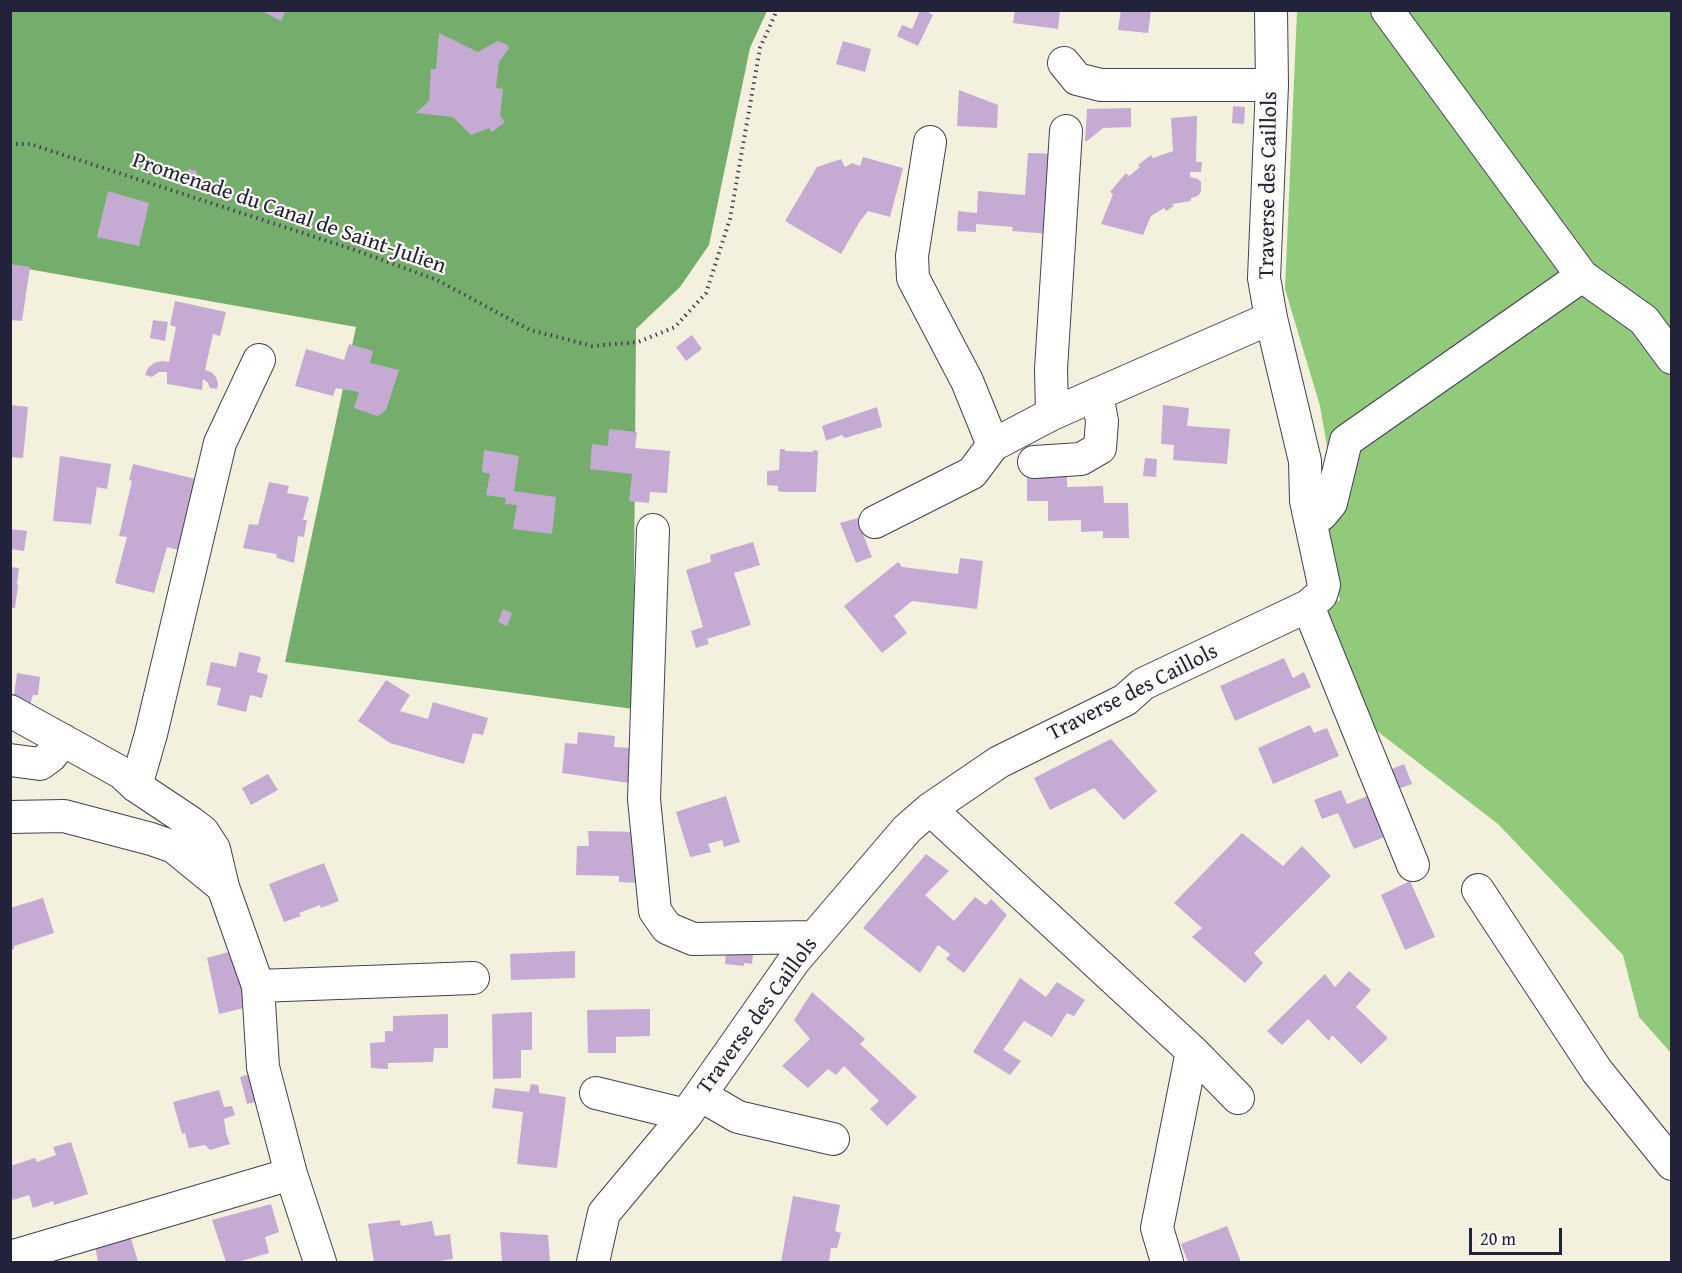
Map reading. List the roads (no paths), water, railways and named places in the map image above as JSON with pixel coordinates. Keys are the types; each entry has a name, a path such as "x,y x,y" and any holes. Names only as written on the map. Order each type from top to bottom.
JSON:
{"street":[{"name":"Traverse des Caillols","path":"593,1263 604,1214 693,1105 794,961 907,829 930,809 999,762 1125,700 1143,684 1308,606 1321,596 1324,585 1306,501 1305,461 1271,318 1264,278 1272,85 1271,10"},
{"path":"1387,10 1582,276 1644,320 1671,358"},
{"path":"1064,63 1077,79 1101,85 1272,85"},
{"path":"1052,414 1051,369 1066,130"},
{"path":"930,142 912,256 913,278 967,381 993,445"},
{"path":"1310,518 1321,514 1330,503 1346,441 1582,276"},
{"path":"875,522 972,473 993,445 1052,414 1271,318"},
{"path":"135,786 151,734 220,443 259,360"},
{"path":"1034,462 1081,459 1100,448 1102,421 1096,394"},
{"path":"653,530 644,799 656,911 667,928 693,939 813,937"},
{"path":"1308,606 1413,865"},
{"path":"12,711 122,773 135,786 203,832 214,849 223,887 258,986 263,1068 291,1174 320,1263"},
{"path":"10,760 40,764 51,756 63,740"},
{"path":"930,809 1192,1051 1238,1098"},
{"path":"10,817 64,816 151,839 174,847 223,887"},
{"path":"1478,890 1597,1071 1671,1164"},
{"path":"258,986 473,978"},
{"path":"1167,1263 1157,1228 1192,1051"},
{"path":"596,1093 693,1105 833,1139"},
{"path":"10,1257 291,1174"}]}
